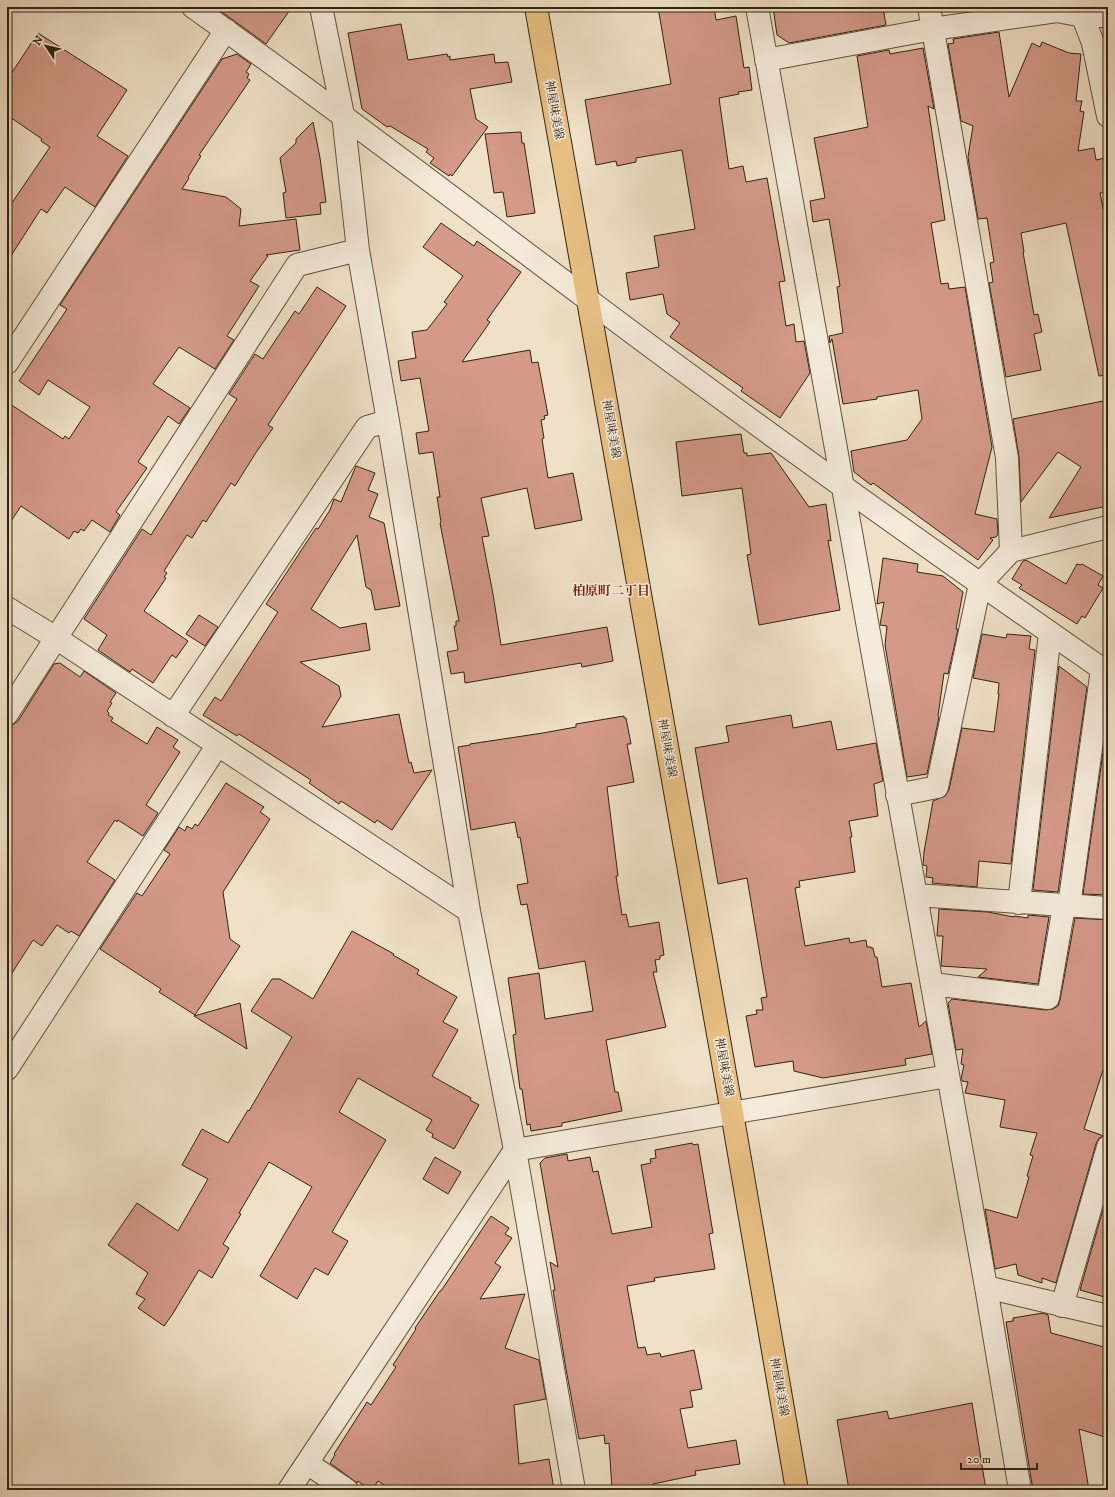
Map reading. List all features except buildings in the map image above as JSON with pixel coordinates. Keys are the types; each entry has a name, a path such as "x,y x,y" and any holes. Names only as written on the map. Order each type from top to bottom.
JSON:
{"main road":[{"name":"神屋味美線","path":"536,7 797,1490"}],"street":[{"path":"193,7 343,115 588,300 842,487 1105,671 1067,906 1048,998 932,984"},
{"path":"321,7 343,115 358,250 388,421 469,912 515,1150 574,1490"},
{"path":"757,7 986,1286 1020,1490"},
{"path":"929,7 1007,458 1012,551"},
{"path":"766,60 933,29 1057,11 1081,12 1108,16"},
{"path":"1081,12 1093,43 1108,116"},
{"path":"7,364 226,30"},
{"path":"7,714 297,265 358,250"},
{"path":"173,716 367,427 388,421"},
{"path":"897,795 937,787 980,584 1012,551 1108,527"},
{"path":"7,608 56,638 469,912"},
{"path":"1019,902 1050,633"},
{"path":"7,1069 218,746"},
{"path":"916,895 1108,908"},
{"path":"289,1490 515,1150 948,1076"},
{"path":"1062,1306 1108,1147"},
{"path":"986,1286 1062,1306 1108,1316"},
{"path":"307,1463 348,1490"}],"district":[{"name":"柏原町二丁目","path":"611,591"}]}
